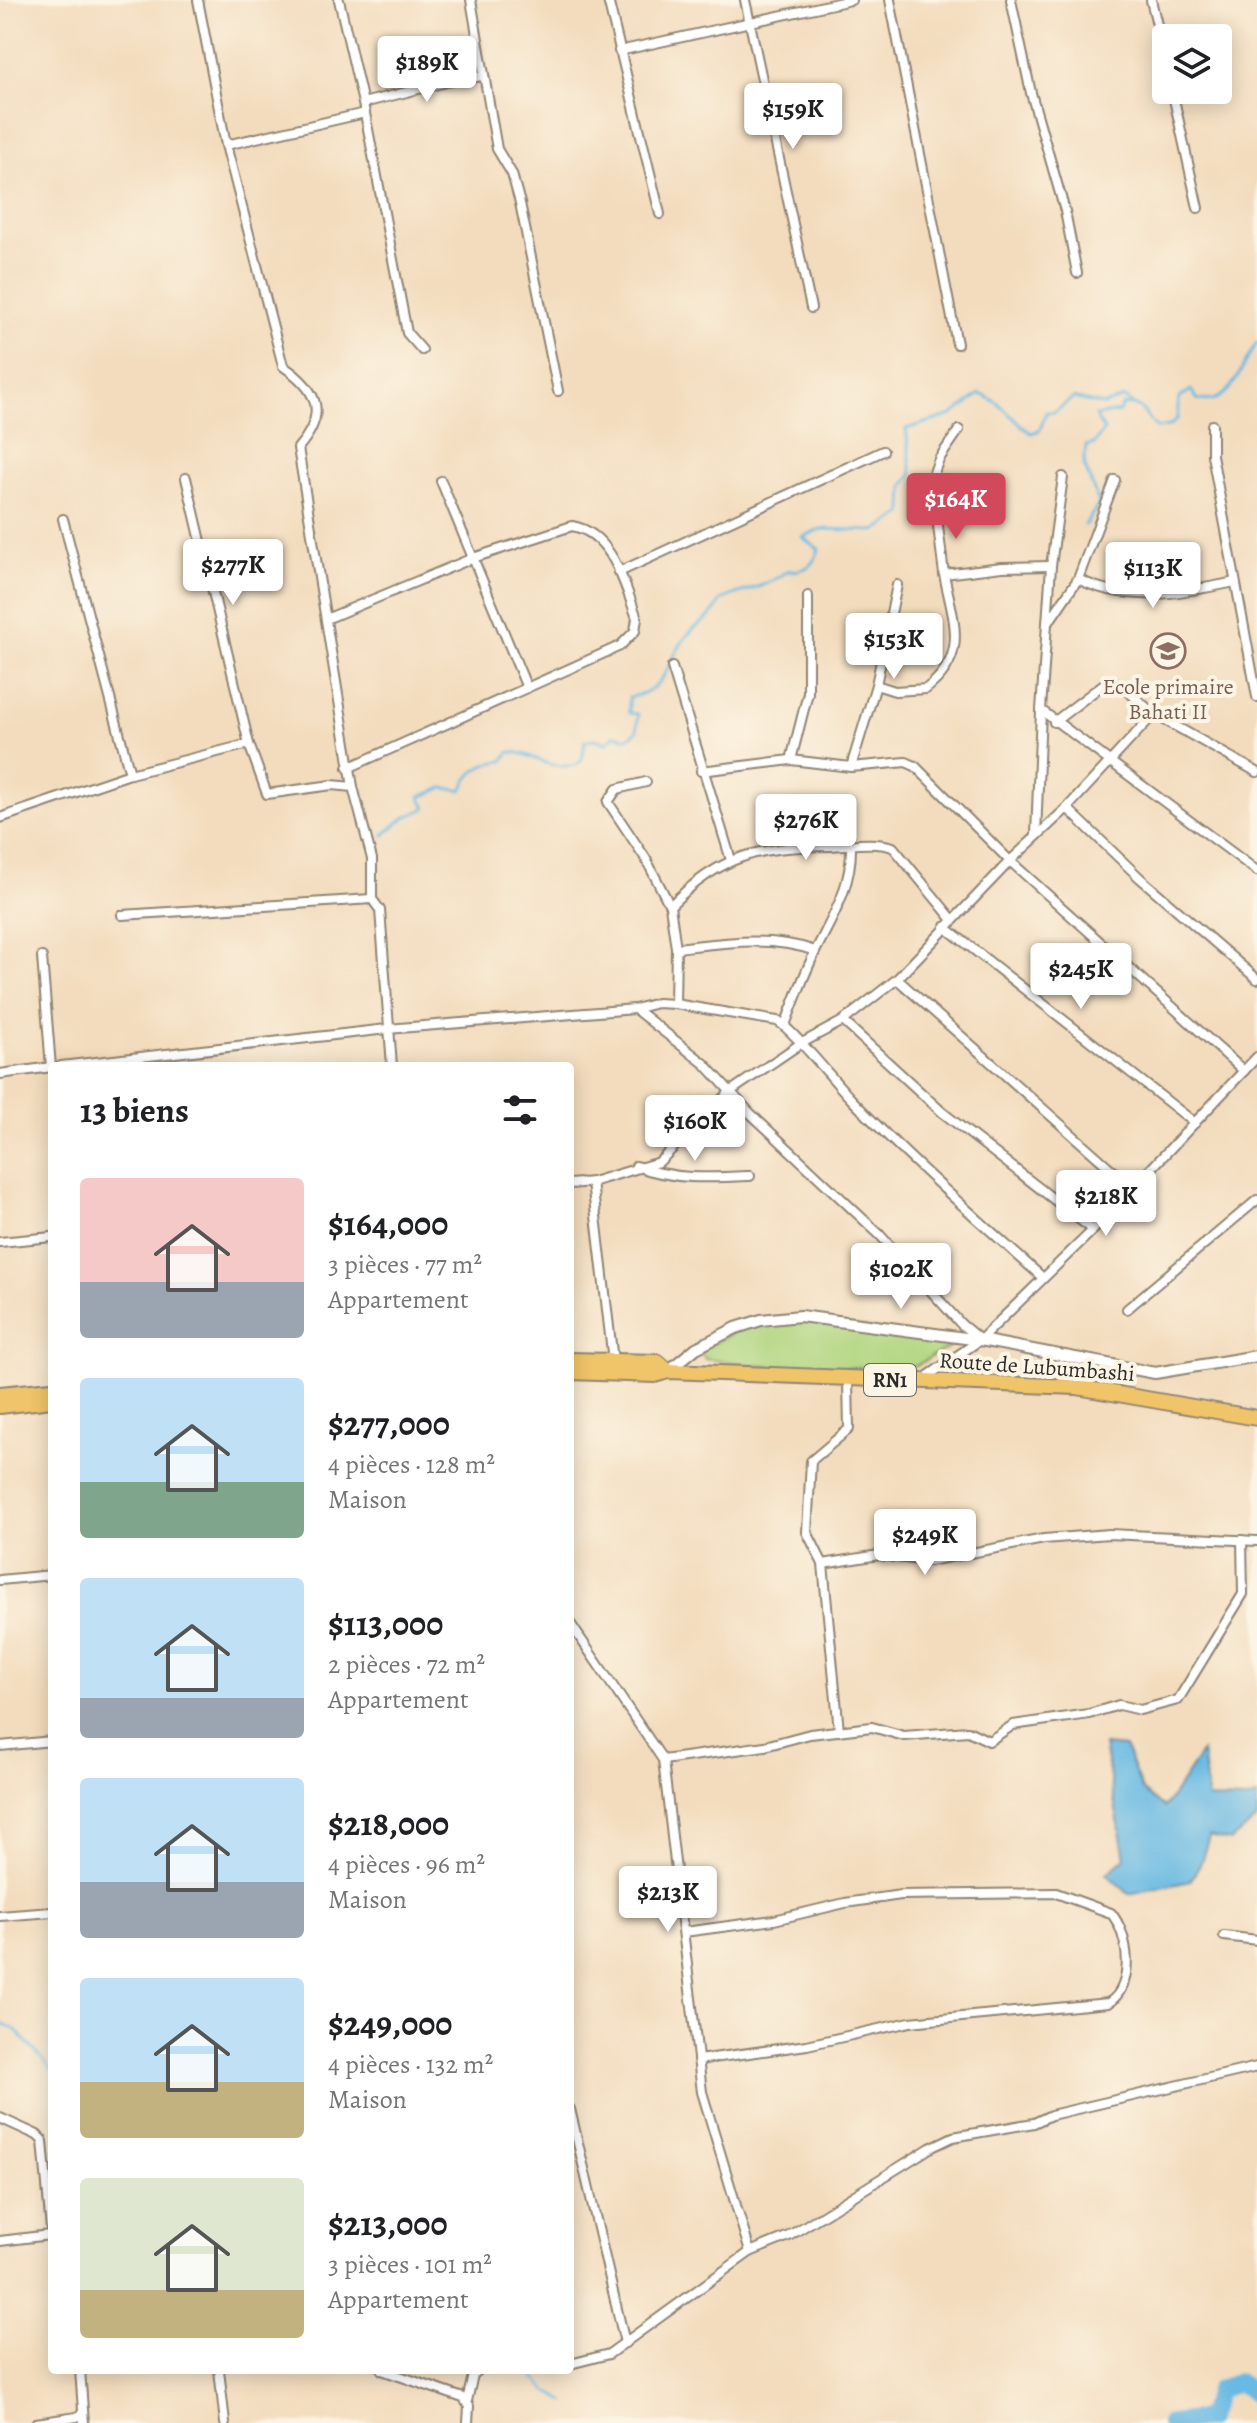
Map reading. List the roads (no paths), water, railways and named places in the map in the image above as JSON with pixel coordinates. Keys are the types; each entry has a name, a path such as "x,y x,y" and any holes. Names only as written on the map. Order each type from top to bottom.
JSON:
{"highway":[{"name":"Route de Lubumbashi","path":"574,1360 658,1362 668,1371"},
{"name":"Route de Lubumbashi","path":"574,1372 655,1375 668,1371 1077,1387 1257,1418"},
{"path":"0,1394 48,1389"},
{"path":"0,1406 48,1400"}],"street":[{"path":"198,0 226,145 283,366 309,384 317,407 312,432 298,448 348,768 372,859 372,899 380,910 391,1062"},
{"path":"339,0 364,108 407,333 422,350"},
{"path":"471,0 497,149 512,174 520,203 558,391"},
{"path":"608,0 660,214"},
{"path":"745,0 811,308"},
{"path":"619,51 851,0"},
{"path":"890,0 957,344"},
{"path":"1011,0 1038,124 1065,211 1077,273"},
{"path":"1151,0 1157,24"},
{"path":"226,145 458,79 484,76"},
{"path":"1175,104 1198,208"},
{"path":"1212,425 1212,455 1257,697"},
{"path":"876,685 895,691 926,689 947,669 956,642 932,478 939,459 959,430"},
{"path":"619,572 883,451"},
{"path":"1036,835 1051,566 1063,477"},
{"path":"186,478 249,744 267,794 332,785 353,787"},
{"path":"1050,621 1078,579 1115,480"},
{"path":"441,481 527,688"},
{"path":"63,519 130,774"},
{"path":"326,619 473,558 572,526 589,529 601,539 619,572 637,618 635,631 620,646 348,768"},
{"path":"944,574 1002,567 1051,566"},
{"path":"1078,579 1098,589 1132,594 1189,591 1235,582"},
{"path":"851,767 876,685 897,585"},
{"path":"791,760 808,693 808,596"},
{"path":"672,667 701,771 731,860"},
{"path":"1054,722 1109,680 1124,688 1154,714 1257,772"},
{"path":"1041,710 1257,871"},
{"path":"574,1184 592,1182 636,1165 659,1162 731,1091 800,1044 843,1021 897,979 1010,861 1067,808 1154,714"},
{"path":"0,818 130,774 249,744"},
{"path":"701,771 791,760 851,767 906,762 915,766 1010,861 1244,1071"},
{"path":"646,782 617,789 608,802 646,859 670,906 676,948 675,1004"},
{"path":"1067,808 1140,878 1257,979"},
{"path":"785,1025 815,951 841,904 852,869 851,845"},
{"path":"670,906 731,860 746,853 784,847 893,847 949,923 1195,1123"},
{"path":"122,915 372,899"},
{"path":"676,948 729,942 791,942 815,951"},
{"path":"42,957 52,1062"},
{"path":"897,979 1130,1186"},
{"path":"96,1062 387,1029 635,1009 657,1003 785,1025 859,1108 1043,1278"},
{"path":"635,1009 683,1043 854,1214 880,1235 961,1324 980,1340"},
{"path":"843,1021 942,1112 1093,1230"},
{"path":"921,1381 980,1340 1093,1230 1130,1186 1257,1057"},
{"path":"0,1074 48,1068"},
{"path":"636,1165 662,1175 691,1179 750,1176"},
{"path":"592,1182 613,1361"},
{"path":"1127,1309 1257,1200"},
{"path":"0,1242 48,1237"},
{"path":"668,1371 714,1338 779,1317 800,1316 980,1340 1155,1373 1257,1356"},
{"path":"839,1731 823,1564 807,1532 811,1461 849,1429 848,1380"},
{"path":"823,1564 879,1555 929,1561 1044,1539 1109,1534 1257,1541"},
{"path":"663,1760 872,1727 904,1736 968,1731 989,1741 1013,1725 1089,1714 1119,1705 1140,1710 1178,1700 1243,1594 1242,1540"},
{"path":"0,1580 48,1575"},
{"path":"574,1629 663,1760 705,2104 750,2252"},
{"path":"0,1746 48,1741"},
{"path":"684,1932 774,1920 872,1898 1046,1892 1111,1913 1126,1945 1124,1978 1114,1999 1108,2003 910,2022 807,2045 698,2060"},
{"path":"0,1916 48,1912"},
{"path":"1224,1936 1257,1940"},
{"path":"574,2363 609,2354 750,2252 789,2236 906,2161 953,2137 1034,2123 1051,2115 1257,2067"},
{"path":"0,2118 37,2135 43,2141 48,2202"},
{"path":"574,2126 625,2343"},
{"path":"0,2241 48,2238"},
{"path":"80,2374 84,2423"},
{"path":"219,2374 225,2423"},
{"path":"468,2423 467,2401 474,2374"},
{"path":"413,2375 467,2401"},
{"path":"36,2423 77,2417 83,2412"}],"water":[{"path":"1104,1745 1125,1747 1142,1790 1164,1808 1202,1752 1208,1799 1248,1800 1257,1796 1257,1819 1230,1841 1209,1836 1201,1862 1190,1881 1129,1894 1107,1874 1125,1858"}],"waterway":[{"path":"1085,525 1099,504 1084,464 1086,446 1094,444 1104,430 1095,416 1119,412 1123,405 1129,405 1143,411 1157,428 1169,426 1177,419 1179,398 1191,390 1197,399 1209,401 1227,391 1257,343"},
{"path":"384,835 404,818 426,808 420,797 443,788 462,790 478,769 503,761 509,752 554,765 576,765 582,760 585,741 595,739 606,743 615,735 628,738 637,731 638,714 629,713 629,697 642,694 659,682 680,645 713,613 721,600 764,585 787,571 808,567 819,549 802,537 821,529 875,531 903,514 904,485 912,475 906,429 952,415 980,394 995,401 1031,433 1040,430 1046,412 1055,412 1073,398 1103,405 1124,398 1133,404"},
{"path":"0,2023 16,2030 48,2066"},
{"path":"531,2374 547,2390 566,2402"},
{"path":"1170,2423 1207,2419 1218,2390 1239,2382 1257,2396"}],"place":[{"name":"Ecole primaire Bahati II","path":"1168,651"}]}
